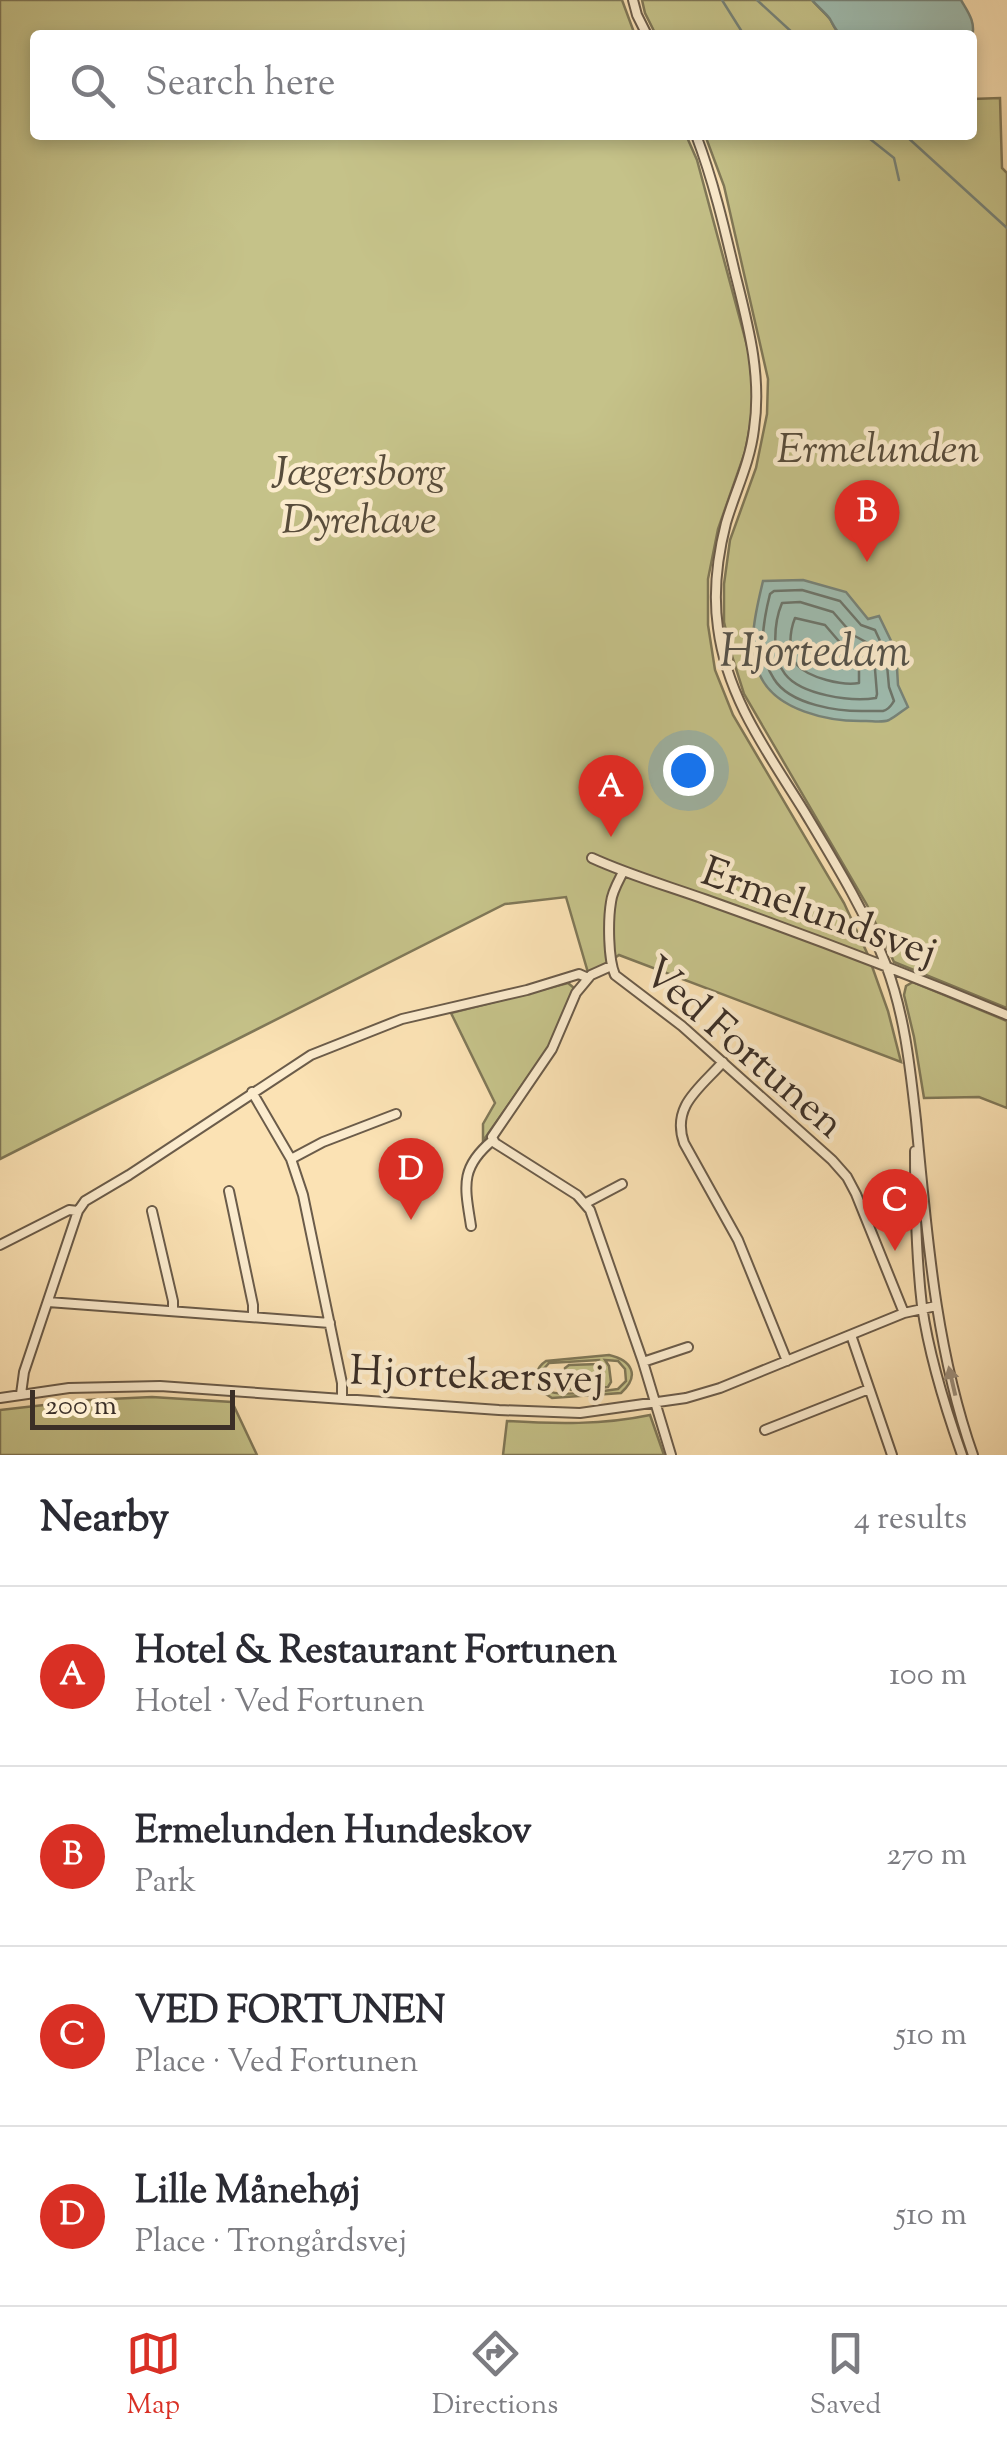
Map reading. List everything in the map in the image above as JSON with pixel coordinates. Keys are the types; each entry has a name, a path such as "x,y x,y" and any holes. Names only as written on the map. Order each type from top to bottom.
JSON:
{"street":[{"path":"633,0 644,30"},
{"path":"698,140 716,191 756,374 754,433 726,521 718,568 715,597 722,655 739,703 756,735 851,891 887,968 902,1012 936,1306 973,1455"},
{"name":"Ved Fortunen","path":"592,858 666,886"},
{"name":"Ved Fortunen","path":"623,872 610,907 611,966 620,981 682,1026 832,1160 856,1194 904,1313"},
{"name":"Ermelundsvej","path":"666,886 1007,1014"},
{"path":"493,1140 493,1134 552,1048 576,993 588,978 611,966"},
{"path":"21,1394 24,1372 78,1211 85,1201 311,1056 402,1019 579,974 588,978"},
{"path":"723,1062 687,1103 680,1115 680,1132 738,1240 787,1361"},
{"path":"252,1092 291,1159 303,1195 342,1383 342,1399"},
{"path":"291,1159 323,1142 396,1114"},
{"path":"916,1122 922,1309 962,1455"},
{"path":"493,1140 586,1203 595,1219 672,1455"},
{"path":"471,1226 466,1178 484,1147 493,1140"},
{"path":"586,1203 622,1184"},
{"path":"228,1190 253,1317"},
{"path":"0,1244 69,1210 78,1211"},
{"path":"152,1211 173,1311"},
{"path":"48,1302 330,1323"},
{"name":"Hjortekærsvej","path":"0,1398 87,1387 160,1386 542,1413 580,1412 686,1398 720,1388 904,1313 936,1306"},
{"path":"851,1336 892,1455"},
{"path":"643,1362 688,1347"},
{"path":"765,1430 869,1389"}],"green space":[{"name":"Jægersborg Dyrehave","path":"0,0 622,0 633,30 30,30 30,140 688,140 749,353 754,405 745,452 718,529 708,579 708,625 715,670 733,715 844,903 868,955 901,1062 619,955 589,976 566,897 505,904 0,1159"},
{"path":"642,0 812,0 836,30 654,30"},
{"name":"Ermelunden","path":"1000,98 1002,168 1007,173 1007,1008 894,962 867,905 744,694 724,622 724,584 730,540 756,468 767,414 768,379 724,186 707,140 977,140 977,99"},
{"path":"913,982 1007,1021 1007,1108 979,1097 924,1098 904,995 906,986"},
{"path":"568,983 574,988 555,1038 483,1141 483,1124 495,1103 451,1013"},
{"path":"609,1355 628,1364 631,1380 621,1393 552,1398 537,1385 538,1370 546,1361","holes":["599,1360 599,1364 565,1368 566,1386 571,1390 608,1387 611,1382 605,1360 618,1361 625,1369 626,1381 618,1389 557,1393 543,1388 539,1382 549,1363"]},
{"path":"152,1397 232,1402 257,1455 0,1455 0,1410"},
{"path":"650,1415 664,1455 503,1455 507,1421 579,1423"}],"water":[{"path":"812,0 961,0 973,30 836,30"},
{"name":"Hjortedam","path":"803,580 846,592 868,619 879,616 896,651 898,685 908,707 883,721 836,719 790,705 766,686 755,662 753,639 763,581"}],"waterway":[{"path":"722,0 741,30"},
{"path":"757,0 790,30"},
{"path":"871,140 894,158 899,180"},
{"path":"910,140 1007,228"}],"place":[{"name":"Ermelunden Hundeskov","path":"867,562"},
{"name":"Hotel & Restaurant Fortunen","path":"611,837"},
{"name":"Lille Månehøj","path":"411,1220"},
{"name":"VED FORTUNEN","path":"895,1251"}]}
